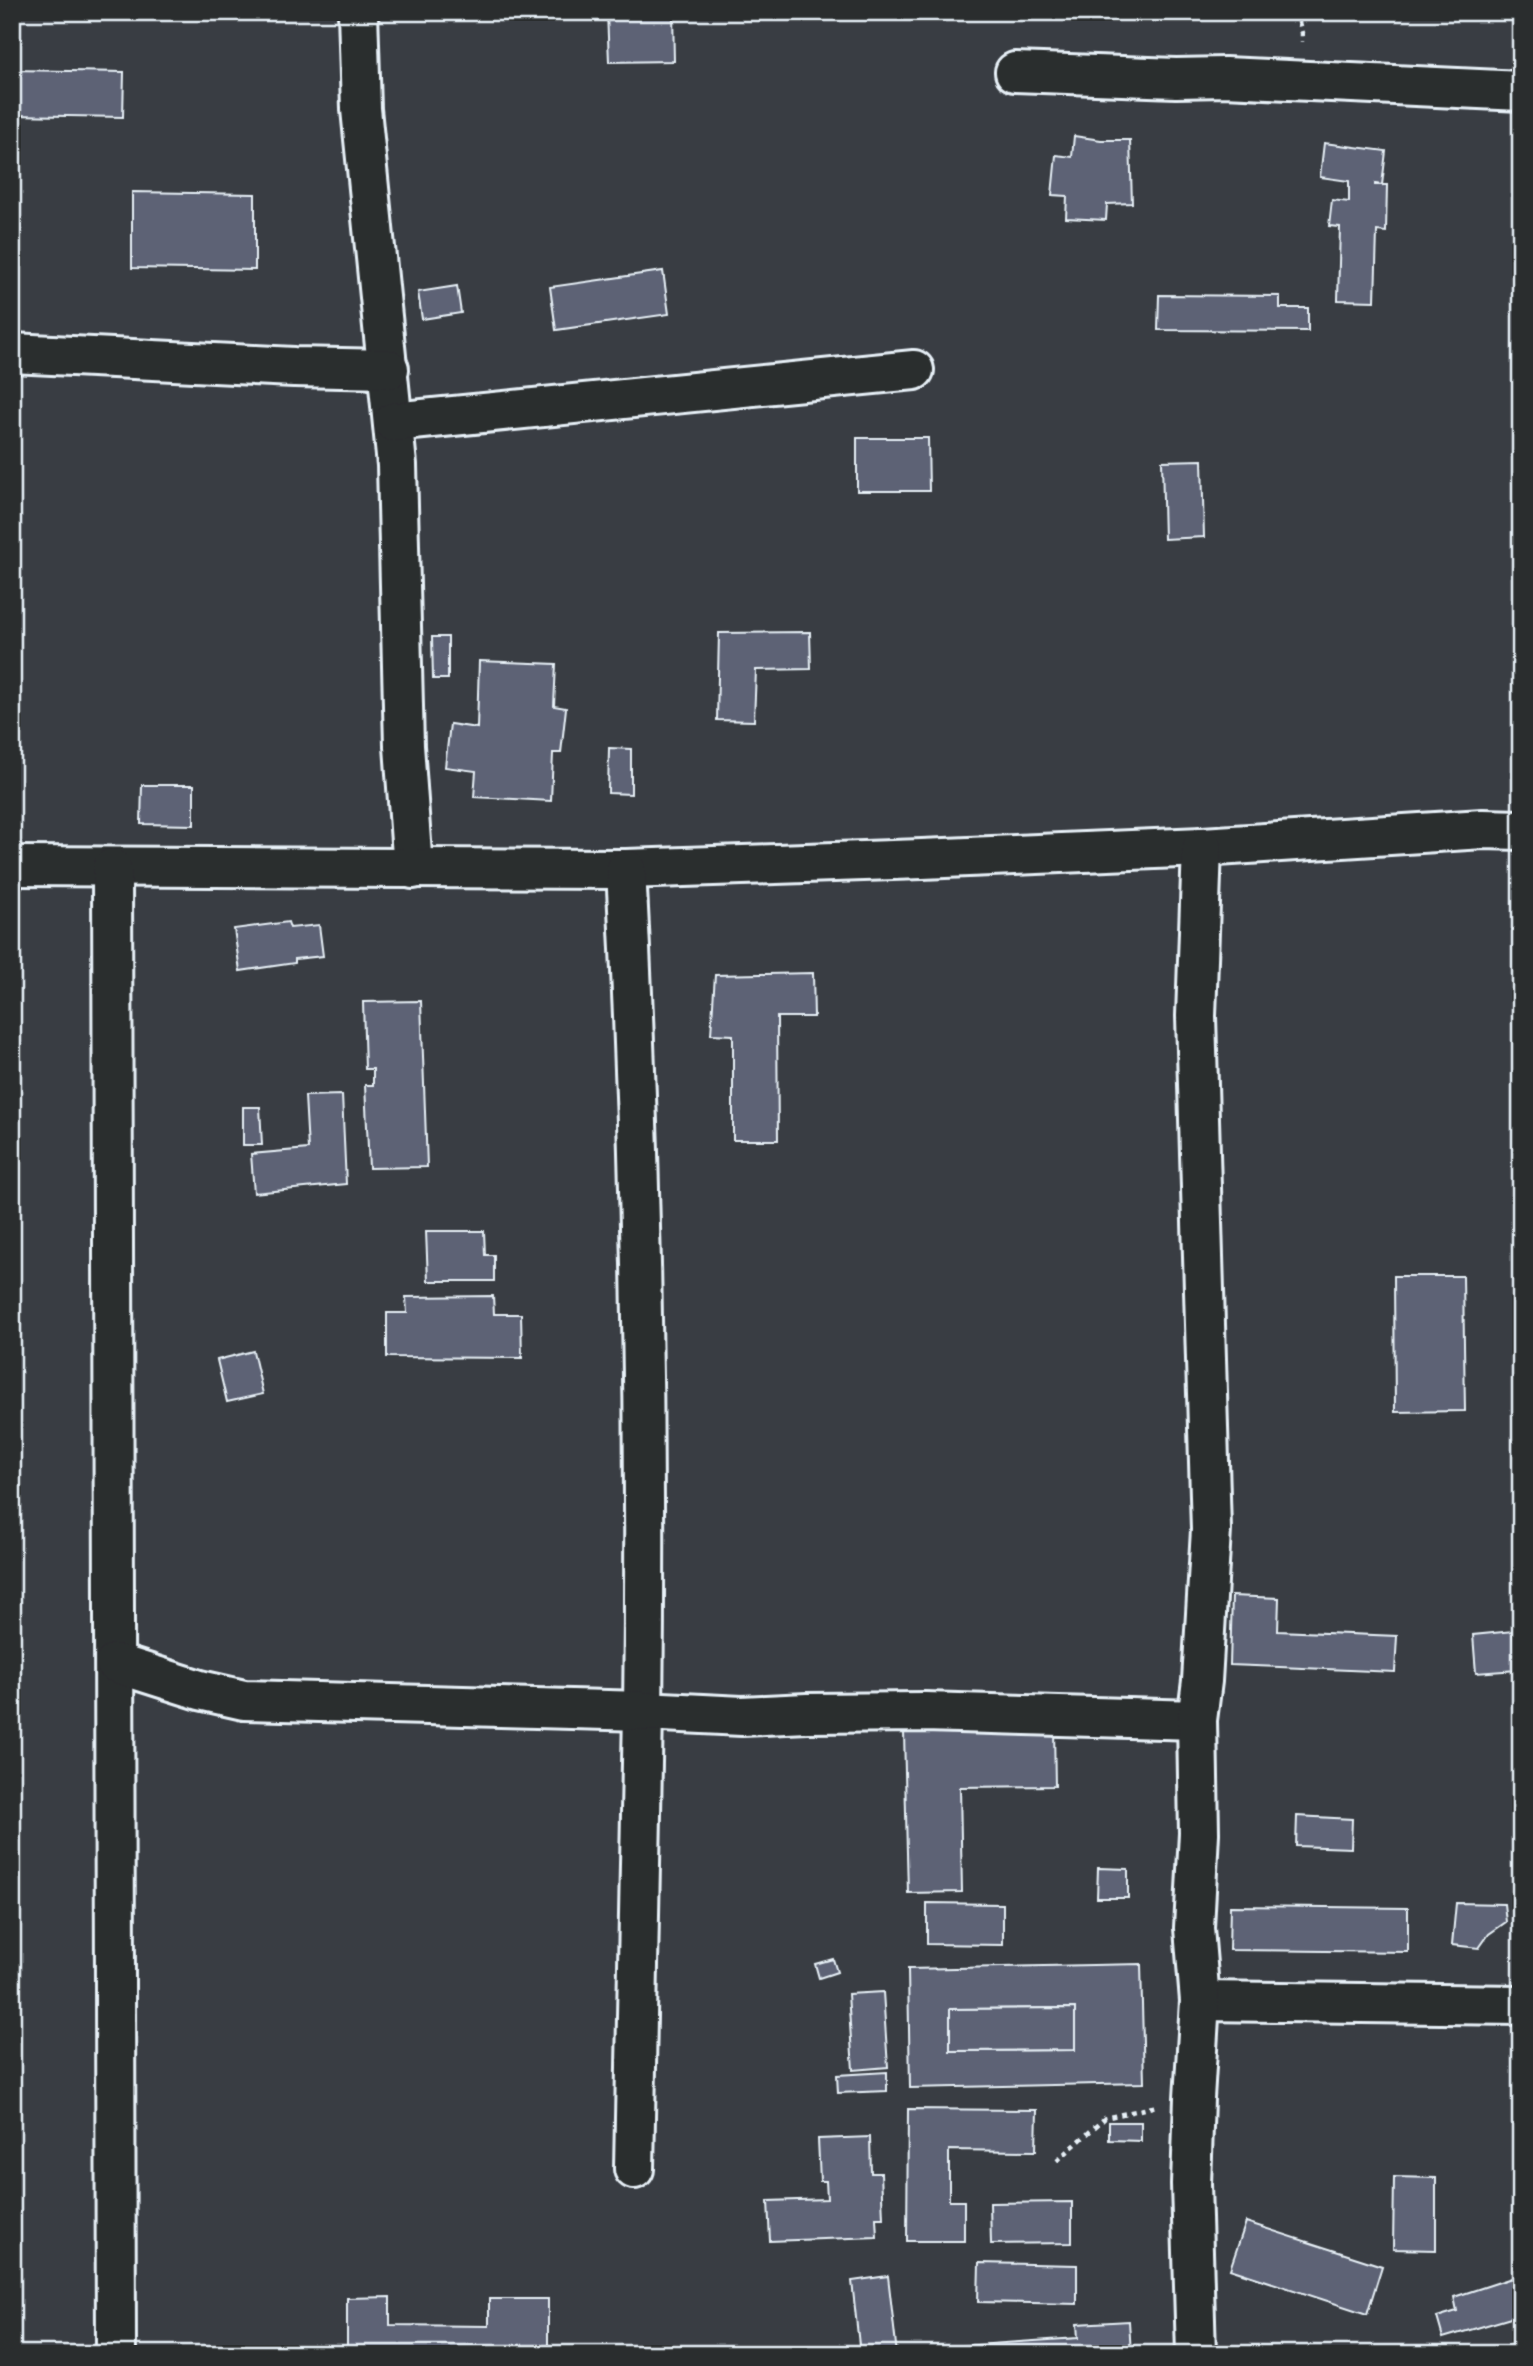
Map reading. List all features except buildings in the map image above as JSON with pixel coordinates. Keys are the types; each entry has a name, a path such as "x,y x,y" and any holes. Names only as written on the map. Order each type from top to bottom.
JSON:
{"street":[{"path":"358,12 361,109 393,422 400,554 404,746 413,869"},
{"path":"1015,72 1176,78 1225,77 1521,92"},
{"path":"12,353 388,369"},
{"path":"393,422 914,370"},
{"path":"12,866 626,869 1202,847 1469,830 1521,830"},
{"path":"1196,2354 1191,2184 1200,2001 1194,1928 1199,1833 1197,1720 1202,1681 1211,1530 1196,1016 1202,847"},
{"path":"112,868 116,2354"},
{"path":"626,869 632,969 644,1374 643,1710 634,2169"},
{"path":"115,1663 200,1690 244,1700 643,1710 742,1716 925,1712 1197,1720"},
{"path":"1200,2001 1521,2005"}],"path":[{"path":"1057,2161 1105,2118 1194,2098"}]}
